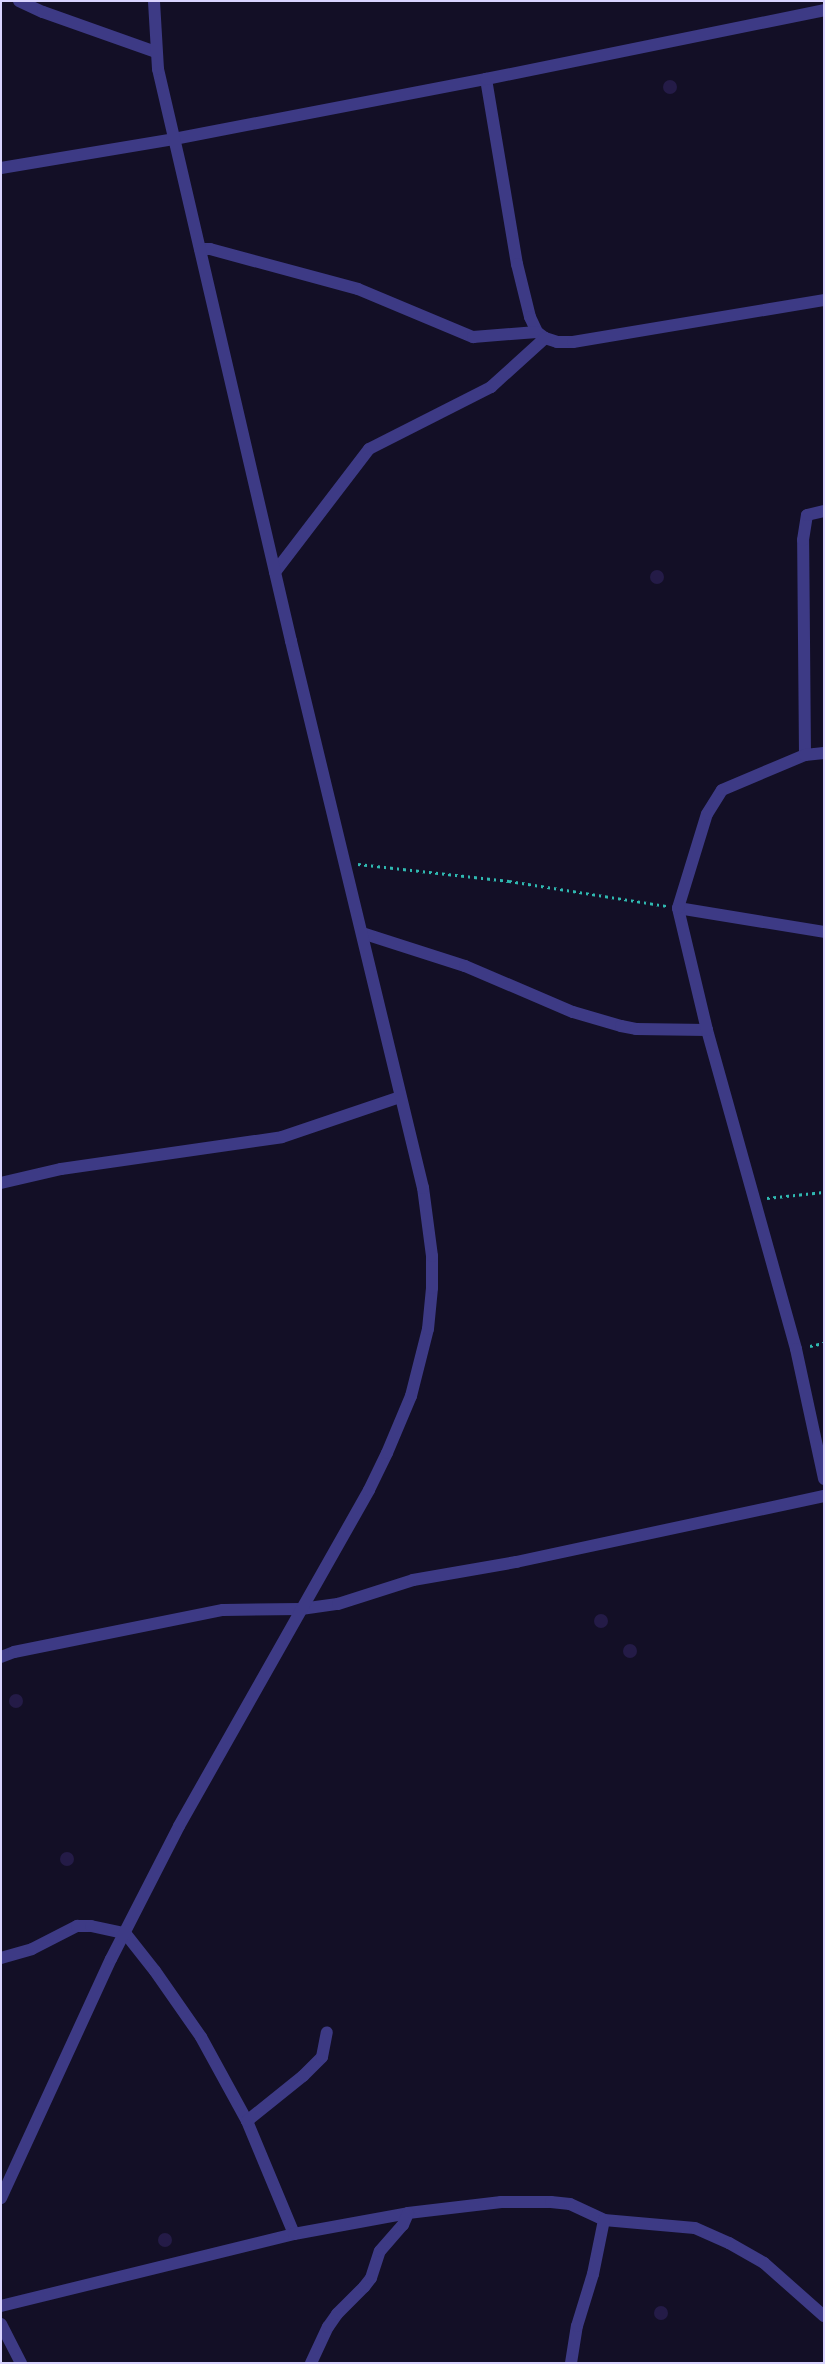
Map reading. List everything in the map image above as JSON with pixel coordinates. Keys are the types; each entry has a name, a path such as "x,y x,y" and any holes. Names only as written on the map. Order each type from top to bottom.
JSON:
{"street":[{"path":"19,1 43,12 156,52"},
{"path":"1,2198 125,1933 179,1826 369,1490 411,1396 428,1329 432,1256 422,1188 275,572 158,69 154,1"},
{"path":"1,168 174,138 486,79 824,10"},
{"path":"486,79 517,264 530,318 541,335"},
{"path":"200,248 210,249 358,289 473,337 541,335 557,342 582,341 824,300"},
{"path":"275,572 369,449 491,387 541,335"},
{"path":"805,755 803,540 807,515 824,511"},
{"path":"824,753 805,755 722,790 707,814 678,908 707,1030 796,1349 824,1479"},
{"path":"678,908 824,932"},
{"path":"362,933 465,966 573,1012 621,1026 644,1029 707,1030"},
{"path":"1,1183 61,1169 282,1137 400,1097"},
{"path":"1,1657 14,1652 224,1610 301,1608 338,1604 413,1580 516,1562 824,1496"},
{"path":"1,1958 32,1949 77,1926 91,1926 125,1933 155,1971 201,2037 247,2121 294,2234"},
{"path":"247,2121 303,2076 322,2057 327,2032"},
{"path":"1,2306 294,2234 408,2213 501,2202 551,2202 570,2204 604,2220 696,2228 729,2243 764,2263 824,2316"},
{"path":"311,2363 336,2314 364,2287 370,2278 380,2251 403,2225 408,2213"},
{"path":"571,2363 604,2220"},
{"path":"1,2324 21,2363"}],"path":[{"path":"345,862 509,881 678,908"},
{"path":"754,1199 824,1192"}],"building":[{"path":"667,80 673,80 677,87 673,94 667,94 663,90 663,84"},
{"path":"654,570 660,570 664,577 660,584 654,584 650,580 650,574"},
{"path":"598,1614 604,1614 608,1621 604,1628 598,1628 594,1624 594,1618"},
{"path":"627,1644 633,1644 637,1651 633,1658 627,1658 623,1654 623,1648"},
{"path":"13,1694 19,1694 23,1701 19,1708 13,1708 9,1704 9,1698"},
{"path":"64,1852 70,1852 74,1859 70,1866 64,1866 60,1862 60,1856"},
{"path":"162,2233 168,2233 172,2240 168,2247 162,2247 158,2243 158,2237"},
{"path":"658,2306 664,2306 668,2313 664,2320 658,2320 654,2316 654,2310"}]}
